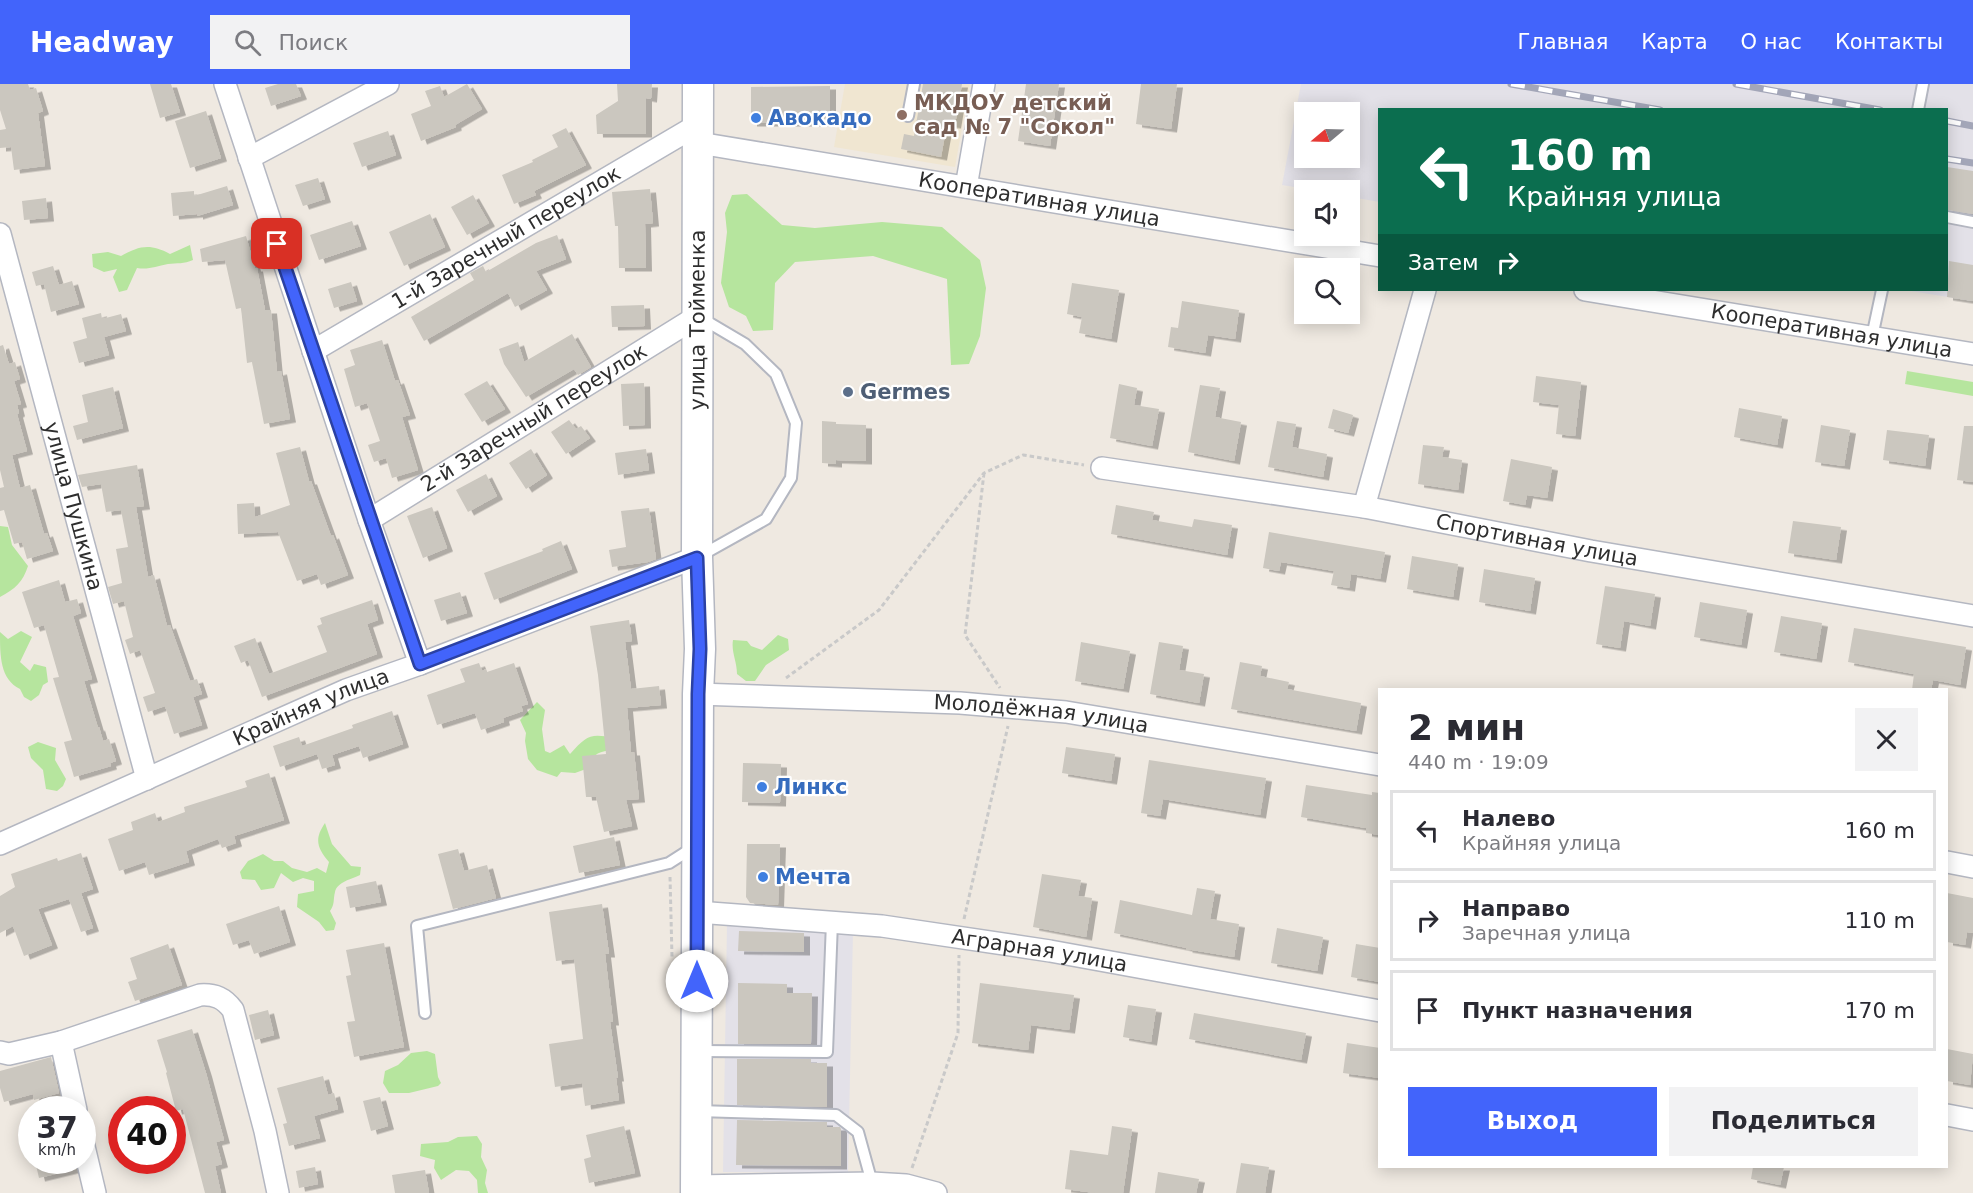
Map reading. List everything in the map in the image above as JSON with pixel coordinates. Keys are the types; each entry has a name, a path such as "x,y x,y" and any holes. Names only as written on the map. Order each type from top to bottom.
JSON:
{"street":[{"path":"225,84 369,520 420,664"},
{"path":"249,158 388,84"},
{"name":"улица Тойменка","path":"696,1190 700,649 697,558 698,84"},
{"path":"966,187 984,84"},
{"name":"Кооперативная улица","path":"699,133 966,187 1378,256"},
{"name":"1-й Заречный переулок","path":"313,351 699,133"},
{"name":"улица Пушкина","path":"1,238 147,779"},
{"path":"1364,507 1425,291"},
{"name":"Кооперативная улица","path":"1591,291 1973,354"},
{"name":"2-й Заречный переулок","path":"369,520 698,316"},
{"name":"Спортивная улица","path":"1102,468 1364,507 1591,551 1973,616"},
{"name":"Крайняя улица","path":"0,843 346,690 697,558"},
{"name":"Молодёжная улица","path":"698,694 960,704 1066,712 1378,765"},
{"path":"1948,862 1973,867"},
{"name":"Аграрная улица","path":"697,912 882,926 959,937 1050,951 1378,1011"},
{"path":"0,1052 9,1054 61,1042 200,995 210,994 219,997 227,1002 233,1011 265,1131 278,1193"},
{"path":"61,1042 73,1096"},
{"path":"1948,1115 1973,1120"},
{"path":"91,1174 95,1193"},
{"path":"696,1190 872,1183 906,1185 936,1193"}],"lane":[{"path":"908,116 914,84"},
{"path":"1917,108 1923,84"},
{"path":"1948,217 1973,222"},
{"path":"1872,337 1882,291"},
{"path":"697,558 766,519 791,478 796,423 776,374 745,344 698,316"},
{"path":"425,1013 417,926 669,863 697,845"},
{"path":"697,1050 827,1052 832,922"},
{"path":"696,1111 836,1115 858,1132 872,1183"}],"path":[{"path":"761,697 879,610 984,473 1023,455 1102,468"},
{"path":"906,1185 958,1033 959,937 1013,708 966,635 984,473"}],"shaded area":[{"name":"МКДОУ детский сад № 7 \"Сокол\"","path":"845,84 970,84 955,167 834,147"},
{"path":"1301,84 1973,84 1973,301 1910,291 1948,291 1948,108 1378,108 1378,202 1360,199 1360,180 1294,180 1294,187 1282,185 1294,121 1294,168 1360,168 1360,102 1298,102"},
{"path":"727,924 853,931 848,1173 723,1172"}],"green space":[{"path":"747,194 782,225 815,228 882,222 942,227 980,260 986,288 980,336 969,364 951,365 947,279 873,256 795,262 775,283 773,330 753,331 746,316 729,307 721,283 727,232 725,213 732,195"},
{"path":"190,245 193,260 137,268 127,290 119,292 113,277 117,269 104,272 93,267 92,254 108,252 121,256 133,250 150,247 170,254"},
{"path":"1907,371 1973,382 1973,396 1905,384"},
{"path":"0,526 8,527 12,545 28,566 18,584 0,597"},
{"path":"21,631 32,637 20,662 30,671 34,664 46,667 48,682 43,685 39,695 31,701 24,697 20,689 8,679 2,666 0,632 8,639"},
{"path":"778,635 788,639 789,650 766,665 755,681 746,681 737,674 733,640 747,641 751,646 762,650"},
{"path":"537,702 545,710 542,729 545,751 550,753 564,745 570,754 585,739 594,736 615,738 613,750 603,751 596,755 586,769 575,773 561,772 557,777 537,770 528,759 526,733 520,720"},
{"path":"38,742 56,748 55,760 66,779 57,791 46,789 43,770 31,758 28,747"},
{"path":"325,823 332,844 351,866 361,867 360,875 342,883 336,889 330,911 336,923 334,930 326,931 319,922 297,907 298,894 314,891 314,881 303,878 293,882 281,873 274,888 261,890 255,880 242,879 240,872 248,861 263,854 274,861 283,861 292,868 307,872 317,868 326,873 329,862 318,843 319,834"},
{"path":"427,1051 435,1054 441,1083 438,1086 409,1093 389,1093 383,1083 385,1071 398,1065 411,1053"},
{"path":"477,1136 482,1144 481,1157 487,1170 485,1183 488,1193 478,1193 477,1180 469,1171 456,1170 441,1180 434,1168 435,1160 420,1156 421,1144 448,1142 458,1137"}],"building":[{"path":"0,84 28,84 30,90 36,88 43,111 38,113 45,166 14,170 11,147 0,148 0,130 6,129 0,110"},
{"path":"150,84 171,84 180,112 160,118"},
{"path":"278,84 296,84 301,96 271,106 265,88"},
{"path":"467,84 482,109 455,125 456,127 421,141 411,114 431,106 425,91 440,86 444,97"},
{"path":"617,84 652,84 651,99 646,98 646,134 597,134 596,115 618,101"},
{"path":"923,84 962,84 955,125 947,124 941,157 901,149 904,134 914,136"},
{"path":"1026,84 1059,84 1050,146 1018,141"},
{"path":"1141,84 1177,84 1171,129 1136,124"},
{"path":"830,86 830,123 751,123 751,87"},
{"path":"206,111 221,158 190,168 175,121"},
{"path":"566,128 586,165 534,191 536,195 514,204 502,175 533,162 532,160 558,147 552,135"},
{"path":"388,131 396,155 362,167 353,143"},
{"path":"1948,167 1973,171 1973,214 1948,210"},
{"path":"318,178 325,199 303,206 295,185"},
{"path":"227,186 233,205 197,216 197,214 173,216 171,193 194,191 194,196"},
{"path":"650,189 653,223 645,224 646,268 619,268 618,226 615,226 612,192"},
{"path":"473,195 489,223 467,235 451,207"},
{"path":"46,198 48,218 24,220 22,201"},
{"path":"430,214 445,247 404,266 389,232"},
{"path":"352,221 361,246 319,260 310,235"},
{"path":"557,235 566,259 536,271 547,290 515,307 508,293 424,341 411,317 474,280 470,273 483,266 486,272 536,243"},
{"path":"246,236 255,268 257,268 265,310 271,310 277,372 281,371 290,419 264,424 252,362 247,363 241,308 236,309 225,260 202,262 200,249"},
{"path":"1949,261 1973,265 1973,301 1947,297"},
{"path":"53,266 59,285 72,281 79,304 51,312 44,284 36,286 32,272"},
{"path":"351,282 357,301 334,308 328,289"},
{"path":"1072,283 1119,290 1111,339 1079,333 1082,317 1067,314"},
{"path":"1182,301 1239,310 1235,339 1208,335 1205,353 1168,347 1171,327 1178,328"},
{"path":"644,305 645,326 612,327 611,306"},
{"path":"101,313 102,319 121,314 126,331 104,337 109,355 79,363 73,342 87,338 82,318"},
{"path":"572,334 591,367 578,375 574,369 526,397 504,364 499,349 518,342 524,362"},
{"path":"382,340 395,381 398,380 410,415 402,417 418,470 392,478 386,458 374,462 368,445 380,441 367,403 355,407 344,369 355,365 350,350"},
{"path":"3,345 9,364 15,362 20,379 14,381 21,404 17,405 19,413 17,414 27,451 12,455 20,488 30,485 44,534 47,533 53,551 27,559 22,542 14,544 4,510 0,511 0,488 4,487 0,470 0,346"},
{"path":"1536,376 1581,382 1575,436 1556,434 1559,405 1533,402"},
{"path":"487,381 505,409 482,422 464,394"},
{"path":"644,383 645,425 623,426 621,384"},
{"path":"1119,384 1137,388 1134,405 1159,409 1152,446 1110,438"},
{"path":"1200,385 1220,388 1215,417 1241,422 1234,461 1188,452"},
{"path":"113,387 123,428 77,440 73,426 88,422 82,395"},
{"path":"1739,408 1782,416 1777,445 1734,437"},
{"path":"1333,409 1353,415 1348,433 1328,428"},
{"path":"569,420 576,429 581,426 590,438 566,454 551,432"},
{"path":"822,421 866,425 866,461 836,460 836,464 822,463"},
{"path":"1277,421 1296,424 1292,447 1327,454 1323,477 1268,467"},
{"path":"1821,425 1850,430 1844,466 1815,462"},
{"path":"1964,426 1973,426 1973,482 1957,480"},
{"path":"1887,430 1929,435 1925,466 1883,460"},
{"path":"1423,445 1444,447 1442,457 1462,460 1458,490 1418,484"},
{"path":"300,447 309,481 311,481 348,575 321,585 317,574 297,581 278,532 238,534 237,504 254,503 255,517 290,505 276,453"},
{"path":"531,449 547,475 526,489 509,463"},
{"path":"646,449 649,470 618,475 615,453"},
{"path":"1511,459 1552,467 1547,498 1527,495 1525,505 1503,501"},
{"path":"137,465 144,506 136,507 148,577 154,575 167,626 170,625 190,681 197,679 202,694 193,697 202,725 174,734 165,706 148,712 143,697 155,693 140,650 130,654 125,640 133,637 124,601 113,604 108,587 122,583 116,549 128,547 121,510 106,512 101,484 82,487 78,475"},
{"path":"486,474 497,496 468,512 456,490"},
{"path":"1116,505 1154,512 1152,520 1192,527 1194,519 1232,525 1227,555 1111,534"},
{"path":"432,507 447,548 423,558 407,516"},
{"path":"649,508 656,559 612,567 609,550 626,547 621,511"},
{"path":"1793,521 1841,527 1836,560 1788,553"},
{"path":"1269,532 1385,552 1380,579 1351,574 1349,588 1331,585 1334,571 1281,562 1279,571 1263,568"},
{"path":"561,541 572,569 494,600 484,573 543,551 542,549"},
{"path":"1412,556 1458,564 1453,597 1407,589"},
{"path":"1484,569 1535,578 1530,611 1479,602"},
{"path":"59,580 65,602 77,599 81,613 73,616 92,679 84,681 103,741 109,739 116,761 110,763 111,766 74,777 64,742 72,740 53,678 59,677 44,625 34,628 22,592"},
{"path":"1605,586 1655,594 1650,626 1624,621 1620,648 1596,644"},
{"path":"460,592 467,613 441,621 434,600"},
{"path":"372,600 378,620 367,624 377,654 262,697 248,660 241,663 234,646 255,638 269,674 327,652 317,626 322,624 320,618"},
{"path":"1700,602 1747,610 1741,645 1694,637"},
{"path":"1781,616 1822,623 1816,659 1774,652"},
{"path":"629,620 632,641 625,642 631,689 659,686 661,705 627,708 639,799 626,800 632,826 604,832 596,797 586,797 582,756 606,754 598,675 590,626"},
{"path":"1854,628 1966,647 1960,685 1933,680 1931,688 1912,688 1914,674 1848,662"},
{"path":"1081,642 1130,651 1123,689 1075,681"},
{"path":"1159,642 1183,646 1179,670 1204,674 1199,703 1150,694"},
{"path":"1240,662 1262,666 1260,676 1289,682 1287,689 1361,703 1356,731 1231,709"},
{"path":"479,663 482,671 486,669 487,672 514,663 528,704 521,706 523,711 503,718 504,722 481,730 475,713 437,725 427,695 465,682 460,669"},
{"path":"392,711 403,744 363,758 359,746 332,755 335,765 322,769 317,754 280,767 273,746 299,737 302,746"},
{"path":"1066,747 1115,754 1111,781 1062,773"},
{"path":"1149,760 1266,778 1260,815 1163,799 1160,816 1141,813"},
{"name":"Линкс","path":"743,763 781,764 780,803 742,802"},
{"path":"269,773 284,820 234,836 236,843 222,848 218,839 186,851 189,862 149,875 145,862 119,871 108,839 133,830 131,822 155,813 158,822 185,812 184,807 247,787 245,781"},
{"path":"1306,785 1372,795 1372,792 1378,793 1378,835 1366,833 1366,828 1301,817"},
{"path":"614,837 620,865 579,873 573,846"},
{"name":"Мечта","path":"747,844 780,844 778,905 750,903 746,897"},
{"path":"458,849 464,871 487,865 496,898 453,909 438,854"},
{"path":"81,853 93,889 81,893 93,928 81,932 69,899 38,909 52,945 24,956 13,926 0,933 0,896 15,887 11,874 57,858 58,861"},
{"path":"1042,874 1081,880 1078,896 1092,898 1086,937 1033,927"},
{"path":"376,881 381,902 350,908 346,887"},
{"path":"1197,888 1215,891 1210,919 1239,924 1234,957 1114,933 1120,900 1192,915"},
{"path":"1948,893 1973,898 1973,933 1967,932 1965,945 1948,942"},
{"path":"602,904 609,954 605,954 619,1100 585,1106 582,1083 555,1087 549,1044 583,1039 574,959 556,961 549,912"},
{"path":"279,906 290,942 254,954 249,940 233,945 226,924"},
{"path":"1277,928 1323,937 1317,971 1271,963"},
{"path":"739,931 804,933 804,952 738,951"},
{"path":"384,943 404,1047 354,1057 347,1022 355,1021 346,976 351,975 346,950"},
{"path":"168,944 182,985 135,1001 128,982 137,979 130,958"},
{"path":"1356,944 1378,948 1378,982 1351,977"},
{"path":"738,983 787,984 787,993 812,993 811,1044 738,1044"},
{"path":"980,983 1074,995 1069,1030 1031,1025 1028,1050 972,1043"},
{"path":"1128,1005 1156,1009 1151,1042 1123,1037"},
{"path":"268,1010 274,1035 255,1040 249,1015"},
{"path":"1194,1013 1306,1033 1301,1060 1189,1039"},
{"path":"192,1029 224,1140 216,1142 222,1164 215,1166 221,1193 205,1193 186,1120 186,1096 172,1096 157,1040"},
{"path":"1347,1043 1378,1048 1378,1078 1343,1073"},
{"path":"1948,1049 1973,1054 1970,1085 1948,1081"},
{"path":"51,1057 59,1093 48,1096 33,1096 33,1094 18,1096 18,1098 4,1102 0,1088 0,1071"},
{"path":"737,1059 811,1059 811,1063 827,1063 827,1107 737,1105"},
{"path":"323,1076 328,1095 334,1093 338,1109 314,1116 320,1138 289,1146 283,1124 287,1123 277,1088"},
{"path":"380,1097 388,1126 371,1131 363,1101"},
{"path":"737,1120 827,1122 827,1127 840,1127 841,1166 736,1165"},
{"path":"624,1126 635,1173 589,1183 584,1159 591,1157 586,1135"},
{"path":"1112,1126 1132,1129 1123,1193 1095,1193 1065,1189 1070,1150 1108,1155"},
{"path":"1241,1163 1269,1167 1265,1193 1236,1193"},
{"path":"315,1167 318,1184 299,1188 296,1171"},
{"path":"1753,1168 1784,1168 1780,1185 1751,1179"},
{"path":"425,1170 429,1193 395,1193 392,1175"},
{"path":"1158,1172 1199,1179 1196,1193 1155,1193"},
{"path":"38,1174 55,1174 39,1178"}],"railway":[{"path":"1511,84 1649,108"},
{"path":"1736,84 1869,108"},
{"path":"1948,121 1973,126"},
{"path":"1948,159 1973,163"}],"place":[{"name":"МКДОУ детский сад № 7 \"Сокол\"","path":"902,115"},
{"name":"Авокадо","path":"756,118"},
{"name":"Germes","path":"848,392"},
{"name":"Линкс","path":"762,787"},
{"name":"Мечта","path":"763,877"}],"route":[{"path":"277,244 369,520 420,664 697,558 700,649 697,981"}]}
